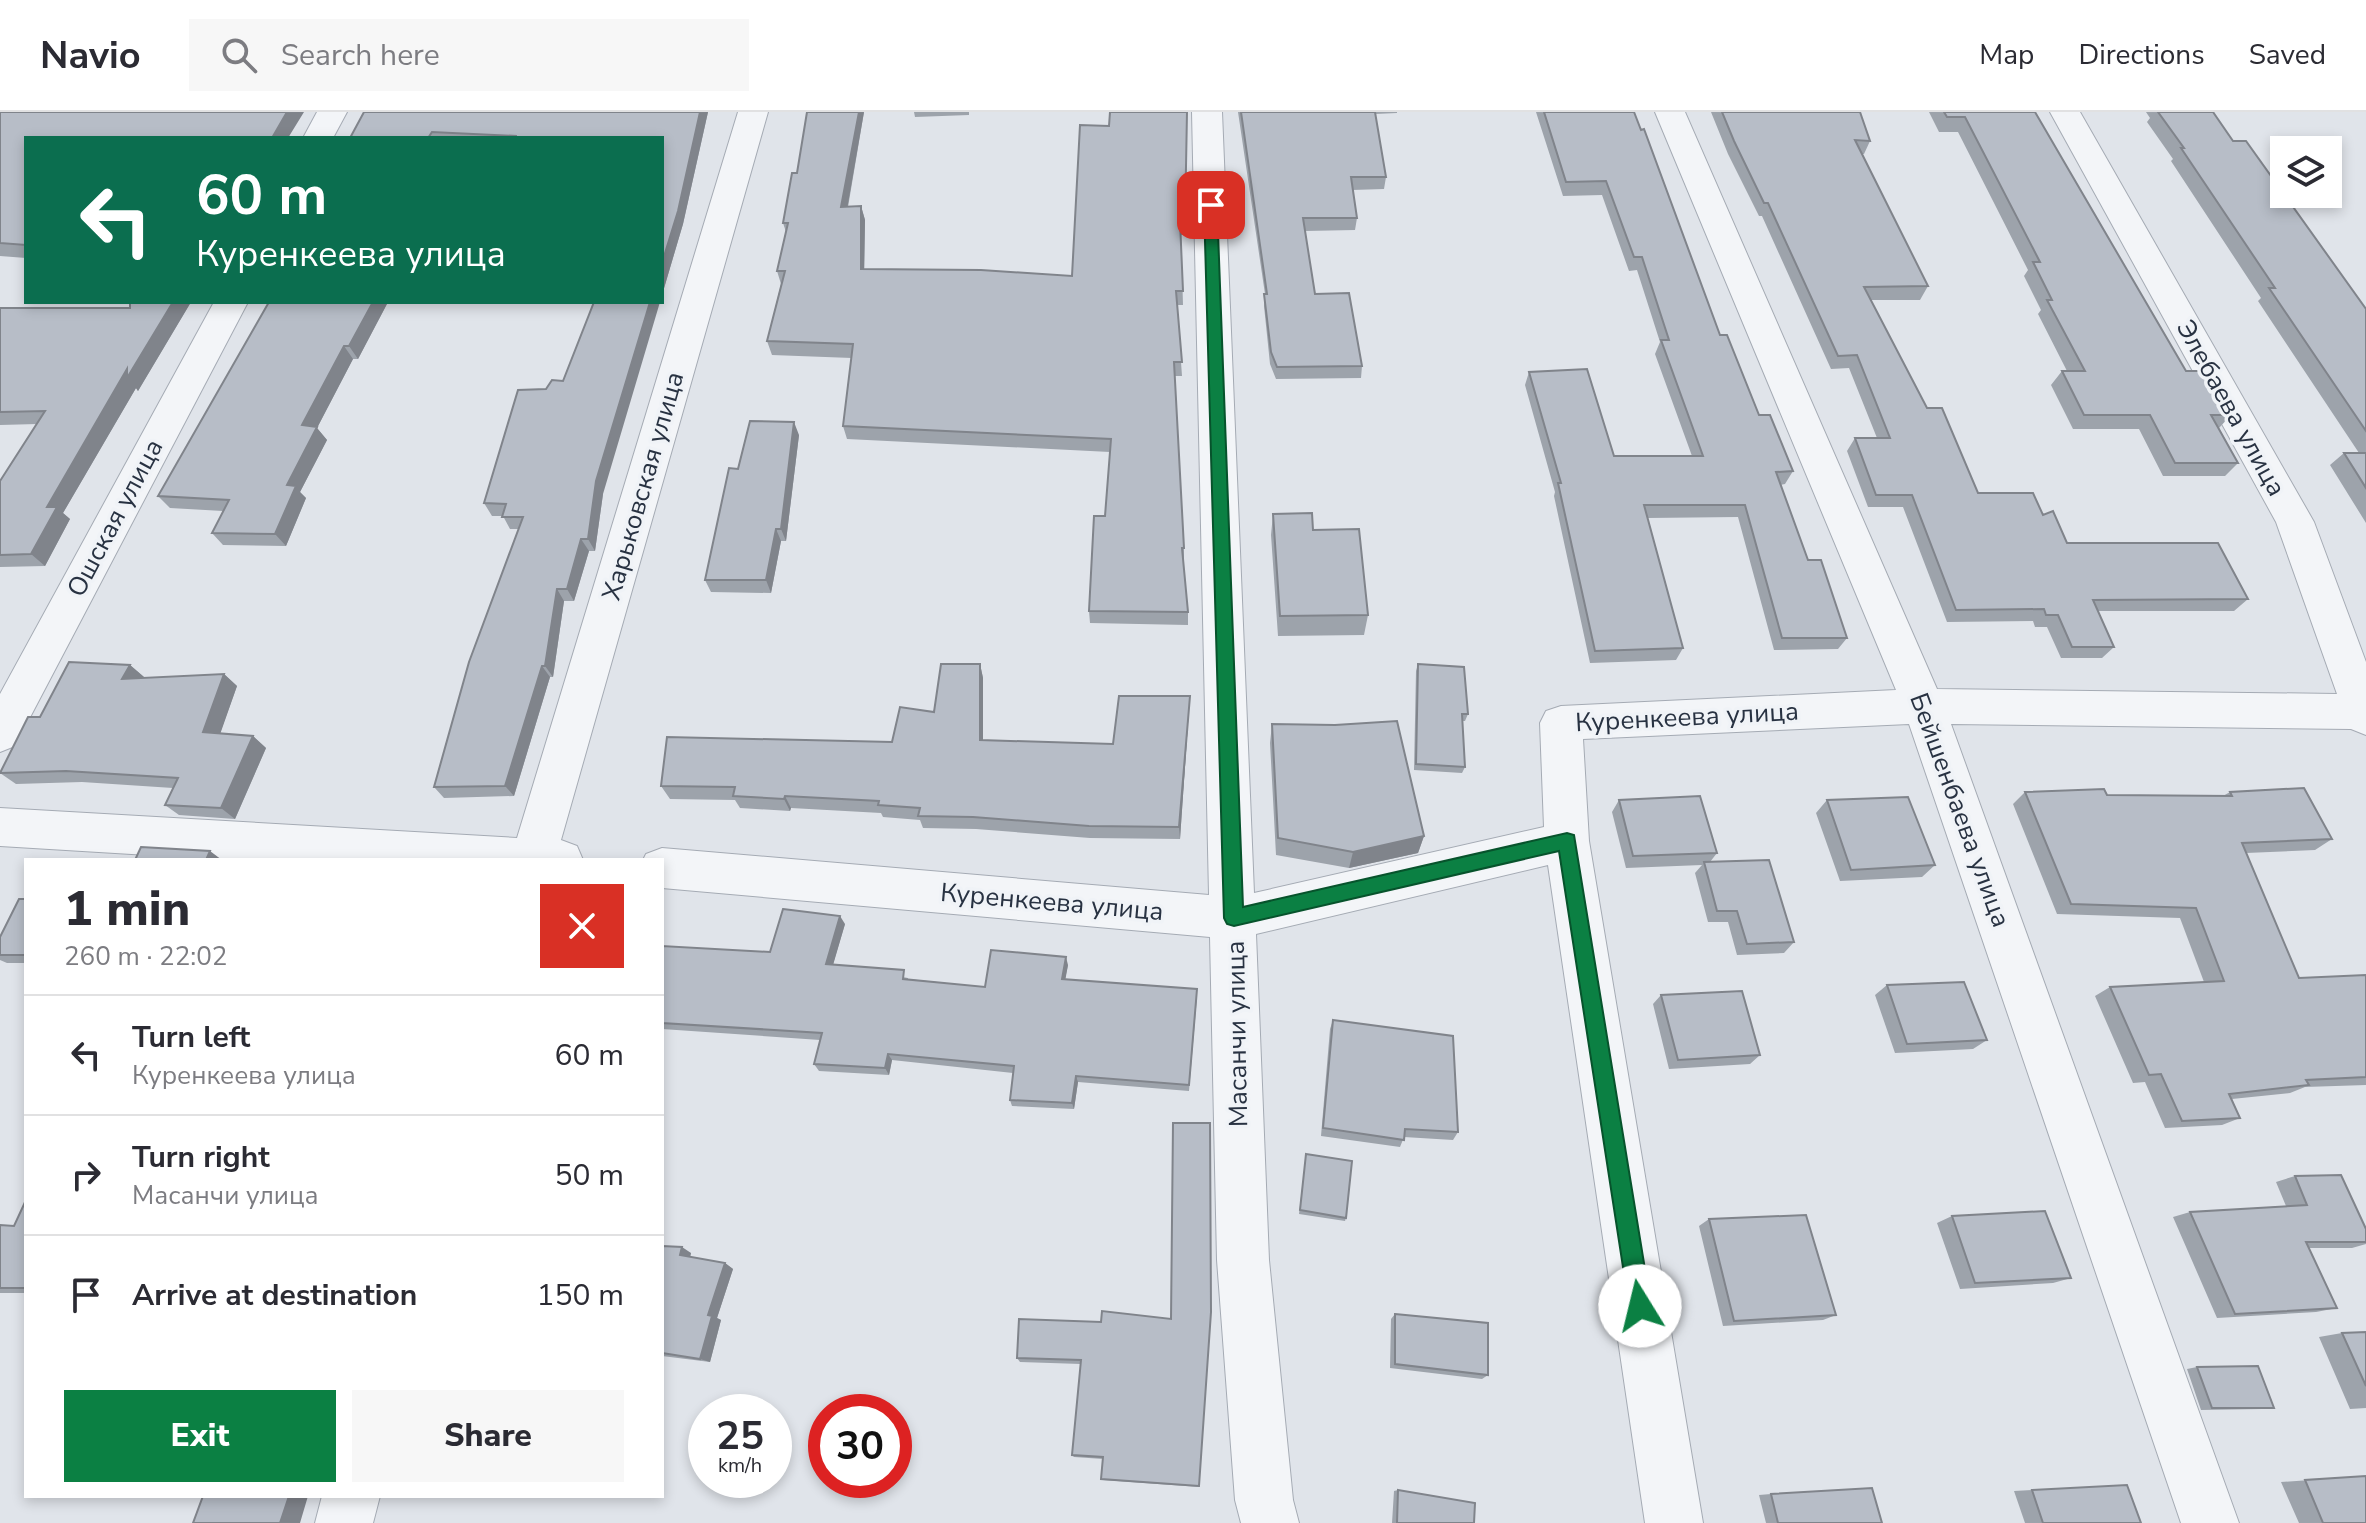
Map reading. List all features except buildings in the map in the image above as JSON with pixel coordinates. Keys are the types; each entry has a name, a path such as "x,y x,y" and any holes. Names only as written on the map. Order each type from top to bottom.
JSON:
{"street":[{"path":"319,136 332,112"},
{"name":"Харьковская улица","path":"543,858 753,112"},
{"name":"Масанчи улица","path":"1207,112 1243,1260 1264,1500 1270,1523"},
{"name":"Бейшенбаева улица","path":"1670,112 1924,706 2210,1523"},
{"name":"Элебаева улица","path":"2065,112 2295,522 2365,714"},
{"name":"Ошская улица","path":"0,734 230,304"},
{"name":"Куренкеева улица","path":"664,868 1234,918 1567,841 1561,723 1924,706 2365,714"},
{"path":"0,827 526,858"},
{"path":"1567,841 1674,1523"},
{"path":"344,1523 350,1498"}],"route":[{"path":"1211,205 1234,918 1567,841 1640,1306"}]}
